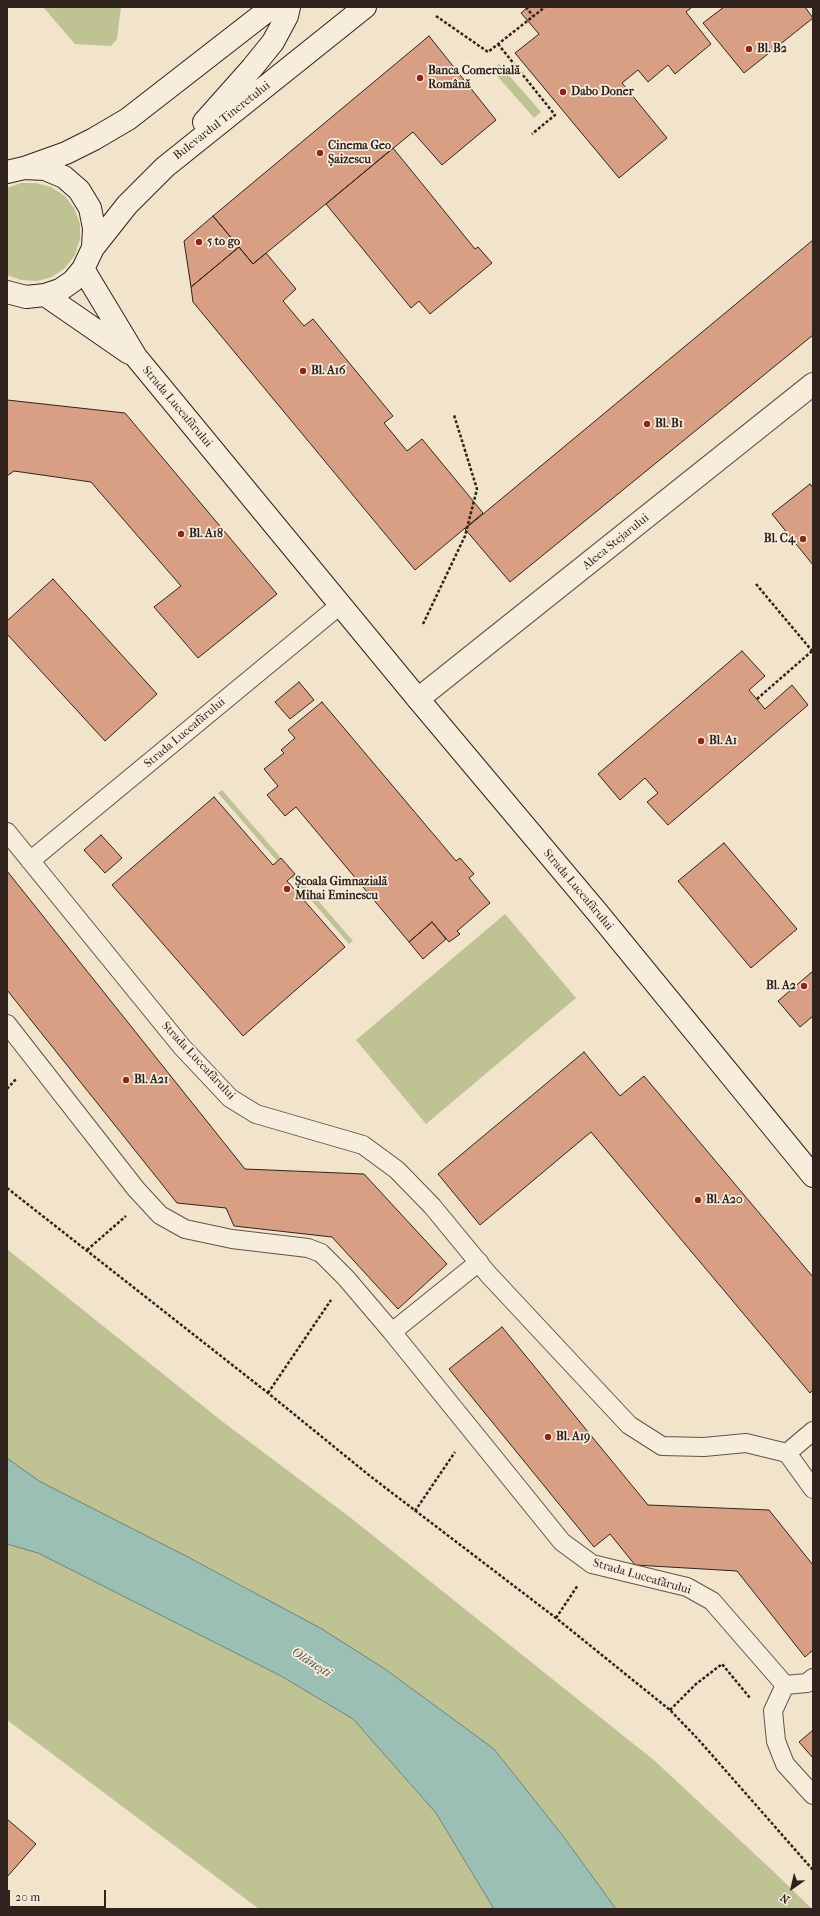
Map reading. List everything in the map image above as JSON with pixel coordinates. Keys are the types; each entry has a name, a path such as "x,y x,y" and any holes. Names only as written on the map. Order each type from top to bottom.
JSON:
{"main road":[{"name":"Bulevardul Tineretului","path":"16,170 66,153 128,119 272,7"},
{"path":"165,166 252,68 273,42 287,16 289,7"},
{"name":"Bulevardul Tineretului","path":"7,293 26,297 45,295 60,290 73,281 83,268 93,248 127,205 165,166 365,7"},
{"name":"Bulevardul Tineretului","path":"16,170 45,169 64,177 79,190 90,208 94,228 93,248"},
{"name":"Strada Luceafărului","path":"83,268 136,357 418,699 598,912 813,1176"},
{"name":"Strada Luceafărului","path":"45,295 136,357"},
{"name":"Aleea Stejarului","path":"418,699 812,386"}],"lane":[{"name":"Strada Luceafărului","path":"30,861 340,605"},
{"name":"Strada Luceafărului","path":"7,832 182,1047 230,1098 256,1114 362,1145 398,1170 432,1206 479,1262 629,1426 662,1446 704,1447 746,1444 787,1453"},
{"name":"Strada Luceafărului","path":"7,1024 136,1189 160,1215 185,1229 232,1239 308,1248 321,1253 346,1278 392,1332 562,1542 592,1564 687,1587 712,1601 785,1685"},
{"path":"392,1332 479,1262"},
{"path":"813,1431 787,1453 813,1489"},
{"path":"813,1678 807,1683 785,1685 773,1711 776,1741 785,1764 813,1795"}],"path":[{"path":"526,7 533,16"},
{"path":"436,16 488,52 545,7"},
{"path":"498,44 555,115 532,134"},
{"path":"424,624 465,536 477,489 454,415"},
{"path":"756,584 812,652 757,699"},
{"path":"7,1188 88,1250 415,1511 556,1618 670,1710 697,1738 813,1870"},
{"path":"88,1250 114,1226"},
{"path":"268,1393 346,1278"},
{"path":"415,1511 470,1429"},
{"path":"556,1618 575,1589"},
{"path":"670,1710 696,1684 722,1664 756,1706 775,1724"}],"green space":[{"path":"43,7 121,7 117,39 111,46 75,44"},
{"path":"499,64 541,112 534,118 492,70"},
{"path":"21,183 36,183 51,187 65,196 74,208 80,224 80,239 75,255 65,268 52,277 37,281 21,280 7,275 7,188"},
{"path":"222,790 281,858 277,861 218,793"},
{"path":"295,874 353,941 349,944 291,877"},
{"path":"505,914 576,998 426,1124 356,1040"},
{"path":"7,1249 223,1422 351,1518 655,1761 812,1909 616,1909 563,1836 494,1749 385,1669 245,1587 39,1481 7,1458"},
{"path":"7,1544 38,1553 281,1676 353,1719 436,1813 494,1909 259,1909 7,1720"}],"water":[{"name":"Olănești","path":"7,1458 39,1481 186,1556 322,1629 385,1669 494,1749 563,1836 616,1909 494,1909 436,1813 353,1719 281,1676 38,1553 7,1544"}],"building":[{"path":"528,7 692,7 686,12 711,44 675,74 668,65 648,82 638,70 622,83 667,138 619,178 515,53 539,34 521,13"},
{"name":"Bl. B2","path":"724,7 805,7 813,18 744,73 703,23"},
{"path":"429,36 496,120 442,165 413,132 253,264 213,216"},
{"path":"393,148 475,249 478,247 492,263 430,314 419,301 411,308 326,204"},
{"path":"213,216 239,247 191,287 184,241"},
{"name":"Bl. B1","path":"813,240 813,335 510,582 465,529"},
{"name":"Bl. A16","path":"239,247 253,264 266,253 296,289 283,301 304,326 313,319 393,416 384,423 407,451 422,439 483,513 415,570 193,302 191,287"},
{"name":"Bl. A18","path":"7,400 125,413 277,594 198,658 154,607 181,586 91,482 14,471 7,476"},
{"name":"Bl. C4","path":"810,484 813,488 813,565 772,514"},
{"path":"53,579 157,694 105,741 7,634 7,621"},
{"name":"Bl. A1","path":"742,651 765,676 749,690 765,709 792,685 808,705 668,825 647,802 658,793 645,778 620,800 598,774"},
{"path":"299,682 314,700 290,719 275,702"},
{"name":"Școala Gimnazială Mihai Eminescu","path":"322,702 456,861 460,858 474,874 469,878 490,903 457,931 460,934 449,942 432,922 409,942 296,807 285,816 267,795 278,786 264,769 284,753 281,750 295,738 288,730"},
{"path":"214,797 273,865 281,858 295,874 287,881 345,947 243,1036 112,885"},
{"path":"101,835 122,858 105,873 84,850"},
{"path":"724,843 797,929 751,968 678,881"},
{"name":"Bl. A21","path":"7,871 245,1169 364,1174 447,1264 398,1309 332,1237 234,1226 226,1208 177,1203 7,990"},
{"path":"432,922 446,939 423,959 409,942"},
{"name":"Bl. A2","path":"813,971 813,1016 800,1027 778,1001"},
{"name":"Bl. A20","path":"584,1052 620,1096 644,1076 813,1277 813,1390 810,1393 591,1132 480,1225 438,1174"},
{"name":"Bl. A19","path":"502,1327 648,1505 769,1510 813,1565 813,1650 805,1657 737,1571 635,1565 610,1534 594,1547 449,1369"},
{"path":"813,1730 813,1758 799,1742"},
{"path":"7,1819 36,1844 7,1877"}],"place":[{"name":"Bl. B2","path":"749,49"},
{"name":"Banca Comercială Română","path":"420,78"},
{"name":"Dabo Doner","path":"563,92"},
{"name":"Cinema Geo Șaizescu","path":"320,153"},
{"name":"5 to go","path":"199,242"},
{"name":"Bl. A16","path":"303,371"},
{"name":"Bl. B1","path":"647,424"},
{"name":"Bl. A18","path":"181,534"},
{"name":"Bl. C4","path":"803,539"},
{"name":"Bl. A1","path":"701,741"},
{"name":"Școala Gimnazială Mihai Eminescu","path":"287,889"},
{"name":"Bl. A2","path":"804,986"},
{"name":"Bl. A21","path":"126,1080"},
{"name":"Bl. A20","path":"698,1200"},
{"name":"Bl. A19","path":"548,1437"}]}
